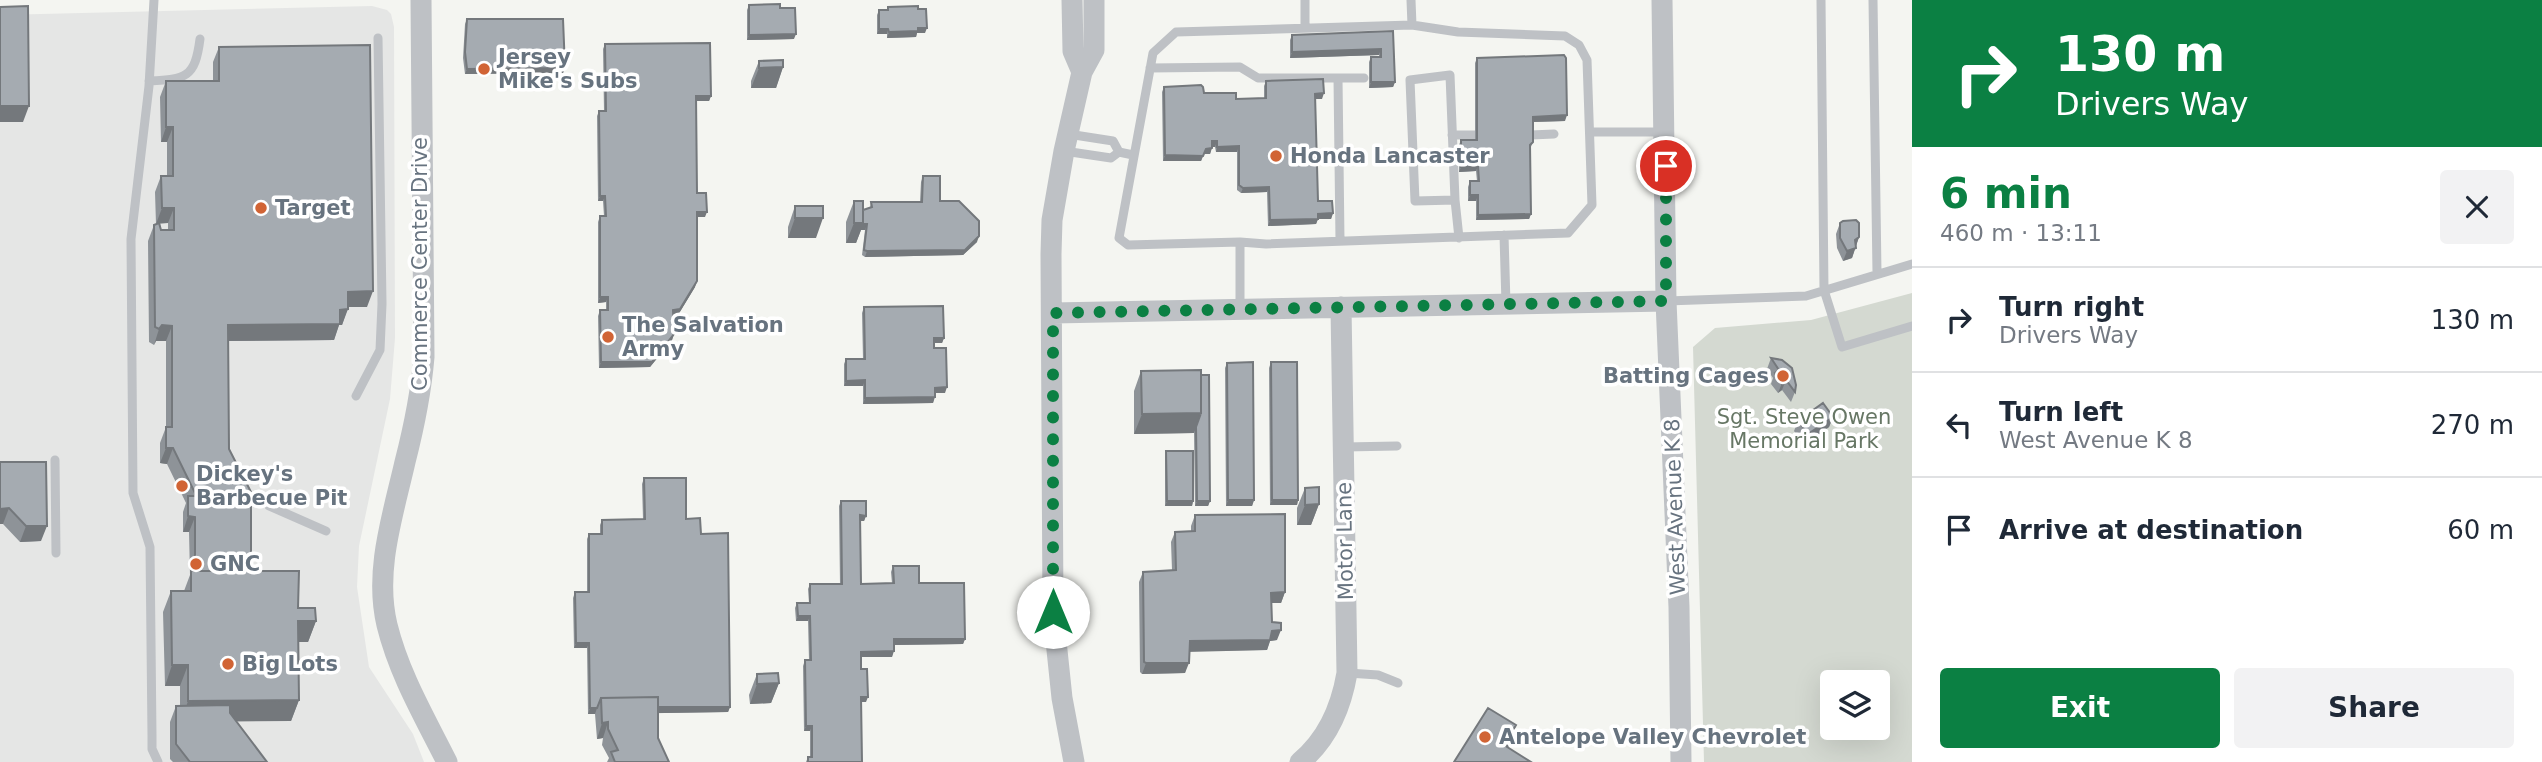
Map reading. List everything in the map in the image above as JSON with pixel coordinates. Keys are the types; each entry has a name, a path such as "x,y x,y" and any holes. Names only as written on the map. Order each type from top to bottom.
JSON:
{"street":[{"name":"Commerce Center Drive","path":"422,0 424,357 420,395 387,537 383,580 387,624 400,665 447,762"},
{"path":"1072,0 1073,51 1082,72"},
{"path":"1074,762 1062,698 1053,612 1052,220 1082,72 1094,50 1094,0"},
{"name":"West Avenue K 8","path":"1662,0 1666,301 1679,607 1681,762"},
{"path":"1053,313 1666,301"},
{"name":"Motor Lane","path":"1300,762 1317,746 1328,730 1336,714 1347,673 1341,307"}],"lane":[{"path":"154,0 149,80 131,239 133,493 149,547 152,749 158,762"},
{"path":"1305,28 1306,0"},
{"path":"1411,0 1412,25"},
{"path":"1820,0 1824,290 1842,347 1912,326"},
{"path":"1873,0 1877,273"},
{"path":"1412,25 1458,32 1565,36 1579,45 1587,61 1592,205 1568,233 1266,244 1240,242 1128,245 1119,238 1153,53 1176,32 1305,28 1412,25"},
{"path":"356,396 380,349 382,304 377,38"},
{"path":"149,80 178,79 186,76 194,66 200,39"},
{"path":"1150,68 1240,66 1258,78 1364,78"},
{"path":"1455,200 1415,201 1410,80 1450,75 1459,238"},
{"path":"1338,78 1340,241"},
{"path":"1591,132 1665,132"},
{"path":"1531,135 1554,134"},
{"path":"1452,135 1475,135"},
{"path":"1066,142 1113,141 1119,152"},
{"path":"1066,142 1111,158 1119,152 1133,155"},
{"path":"1504,235 1506,304"},
{"path":"1240,242 1240,309"},
{"path":"1666,301 1807,296 1912,264"},
{"path":"1344,447 1397,446"},
{"path":"55,460 56,553"},
{"path":"268,506 326,531"},
{"path":"1347,673 1378,675 1398,683"}],"shaded area":[{"path":"372,6 387,10 391,14 394,27 395,338 390,399 359,546 357,587 369,667 413,734 424,762 0,762 0,15"}],"green space":[{"name":"Sgt. Steve Owen Memorial Park","path":"1912,293 1912,762 1704,762 1693,347 1715,328 1811,320"}],"building":[{"path":"780,4 780,8 795,8 796,34 749,35 749,5"},
{"path":"28,6 29,106 0,106 0,7"},
{"path":"918,6 918,9 926,9 927,28 889,32 888,29 879,29 879,10"},
{"path":"467,19 563,19 565,68 467,69"},
{"path":"1393,31 1395,82 1371,82 1371,57 1381,57 1381,49 1292,52 1292,35"},
{"path":"710,43 711,96 696,96 697,193 706,193 707,212 697,212 697,281 680,309 673,310 674,334 652,362 601,362 600,310 608,310 608,297 600,297 600,216 606,216 605,196 600,196 599,111 606,111 605,44"},
{"name":"Target","path":"370,45 373,291 348,292 348,309 340,310 340,324 228,325 229,449 251,492 251,571 195,571 195,517 188,516 188,496 195,496 195,493 173,448 166,448 166,427 172,427 172,326 162,325 159,329 155,327 154,225 159,223 161,230 174,230 174,208 162,208 161,176 173,176 173,127 166,127 166,81 219,81 219,47"},
{"path":"1564,55 1567,115 1533,117 1533,142 1530,145 1531,214 1478,215 1478,195 1470,195 1470,181 1479,181 1478,166 1461,167 1461,140 1477,140 1477,58"},
{"path":"783,60 783,67 759,68 759,61"},
{"name":"Honda Lancaster","path":"1323,79 1324,93 1315,94 1318,201 1332,201 1333,213 1318,214 1318,219 1270,220 1269,187 1243,188 1239,185 1239,146 1217,147 1217,141 1212,141 1212,148 1206,149 1203,156 1165,155 1164,87 1201,85 1204,93 1236,93 1236,99 1266,98 1266,81"},
{"path":"923,176 940,176 940,201 959,201 979,221 979,236 965,250 864,250 867,224 863,224 863,210 872,207 871,202 922,202"},
{"path":"854,201 863,201 863,223 854,223"},
{"path":"795,206 823,206 823,218 795,218"},
{"path":"1856,220 1859,223 1859,237 1855,240 1856,248 1847,251 1840,238 1840,223"},
{"path":"943,306 944,338 934,338 934,348 946,348 947,387 935,388 935,397 865,398 865,380 846,381 846,359 865,359 864,307"},
{"path":"1771,358 1782,360 1792,368 1795,392 1786,380 1782,383 1775,373 1779,370"},
{"path":"1253,362 1254,500 1228,500 1227,363"},
{"path":"1271,362 1297,362 1298,500 1272,500"},
{"path":"1201,370 1201,413 1142,414 1141,371"},
{"path":"1201,375 1209,375 1210,501 1197,501 1196,427 1201,413"},
{"path":"1823,403 1833,417 1808,434 1798,421"},
{"path":"1166,451 1193,451 1193,501 1167,501"},
{"path":"0,462 46,462 47,526 26,526 9,508 0,509"},
{"path":"644,478 686,478 686,519 700,518 701,534 728,533 730,707 658,707 658,697 601,698 597,708 590,708 589,643 576,643 575,592 589,592 589,534 602,534 602,520 645,519"},
{"path":"1319,487 1319,504 1305,505 1305,488"},
{"path":"841,501 866,501 866,516 860,515 861,584 894,583 893,566 919,566 919,583 964,583 965,639 894,639 894,651 861,652 861,669 867,669 868,697 861,697 862,762 808,762 808,757 812,757 812,726 806,726 805,660 811,660 810,616 798,616 797,603 810,603 810,584 842,584"},
{"path":"1285,514 1285,592 1271,593 1272,622 1281,623 1281,630 1272,631 1270,640 1190,641 1189,663 1144,662 1143,572 1176,570 1175,532 1195,531 1195,515"},
{"name":"Big Lots","path":"191,571 299,571 298,608 315,608 316,621 298,621 299,700 188,701 188,665 172,665 171,591 191,591"},
{"path":"778,673 779,683 757,684 757,674"},
{"path":"658,697 658,738 669,762 615,762 611,752 618,750 608,729 608,722 602,723 601,698"},
{"path":"230,705 230,713 267,762 190,762 176,744 176,706"},
{"path":"1488,708 1516,725 1504,745 1531,762 1454,762"}],"place":[{"name":"Jersey Mike's Subs","path":"484,69"},
{"name":"Honda Lancaster","path":"1276,156"},
{"name":"Target","path":"261,208"},
{"name":"The Salvation Army","path":"608,337"},
{"name":"Batting Cages","path":"1783,376"},
{"name":"Dickey's Barbecue Pit","path":"182,486"},
{"name":"GNC","path":"196,564"},
{"name":"Big Lots","path":"228,664"},
{"name":"Antelope Valley Chevrolet","path":"1485,737"}],"route":[{"path":"1053,612 1053,313 1666,301 1666,166"}]}
